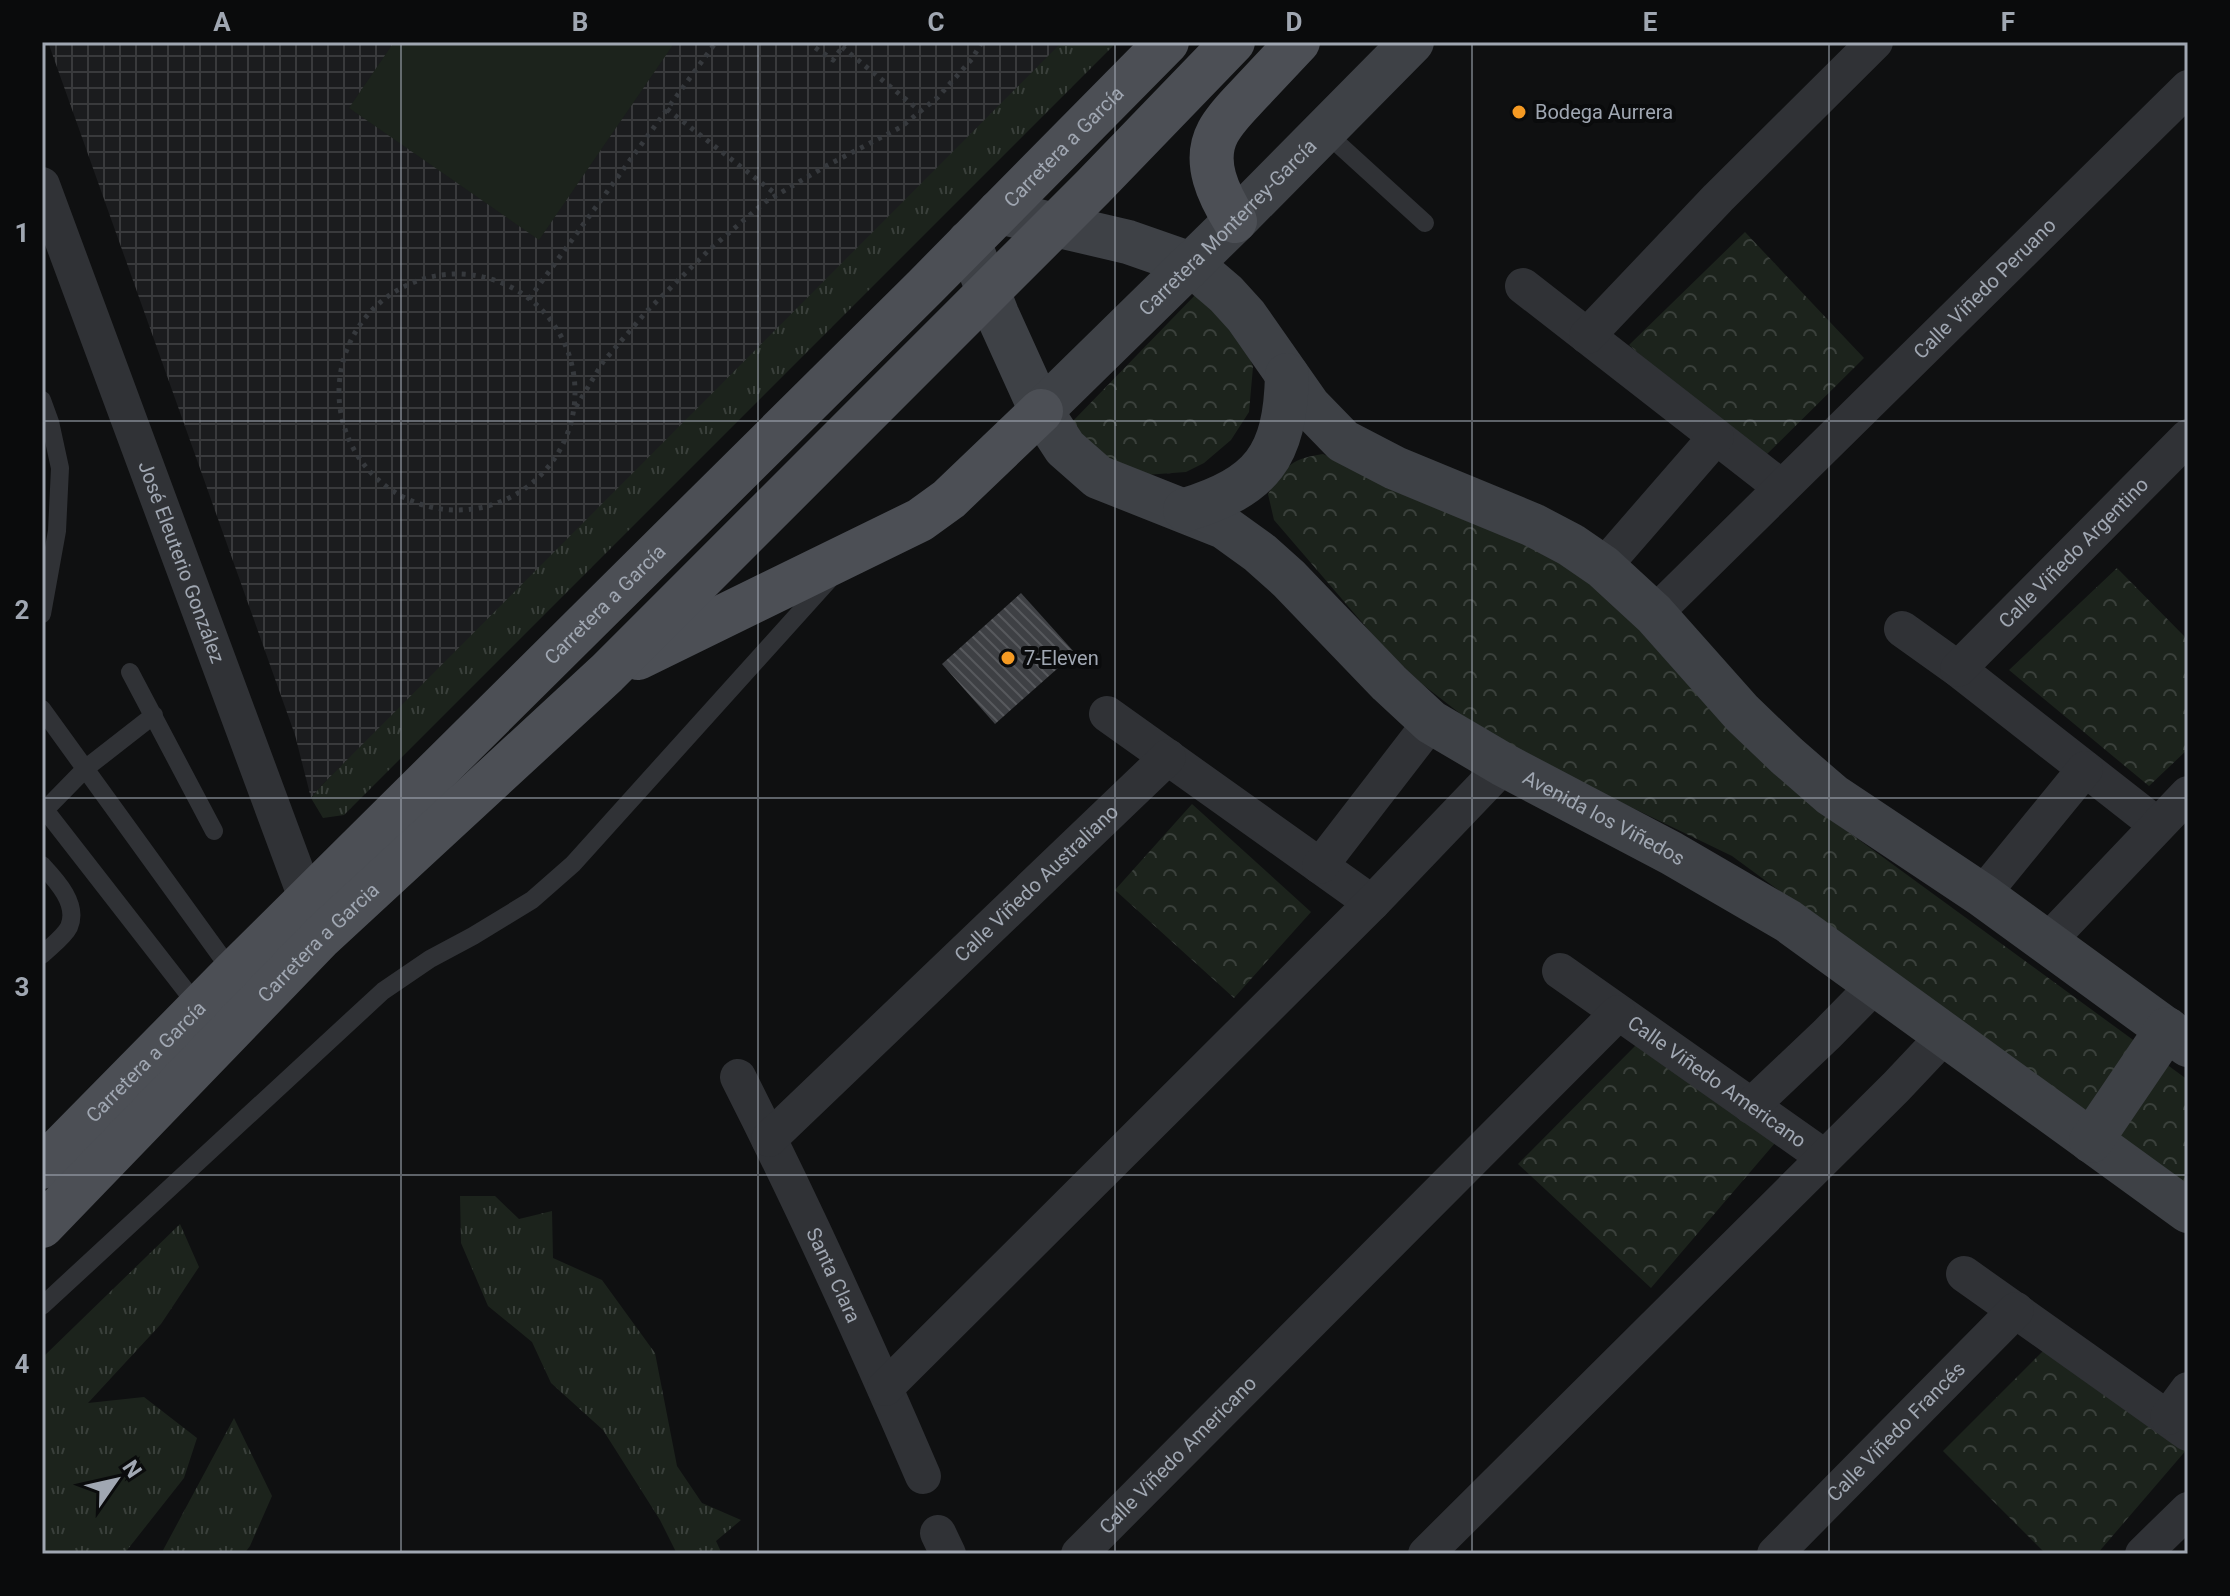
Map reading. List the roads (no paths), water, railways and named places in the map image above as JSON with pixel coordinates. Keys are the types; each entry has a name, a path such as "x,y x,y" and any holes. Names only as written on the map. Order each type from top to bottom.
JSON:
{"main road":[{"name":"Carretera a García","path":"42,1167 211,1022 244,989 1167,42"},
{"path":"607,673 1054,226 1233,42"},
{"path":"1235,221 1221,199 1214,178 1212,156 1217,134 1230,115 1298,42"},
{"path":"607,673 920,520 949,499 1041,411"},
{"name":"Carretera a Garcia","path":"313,919 607,673"},
{"path":"42,1226 211,1022"}],"street":[{"name":"Carretera Monterrey-García","path":"1041,411 1412,42"},
{"path":"1587,336 1718,198 1875,42"},
{"name":"Calle Viñedo Peruano","path":"1654,614 2188,88"},
{"name":"José Eleuterio González","path":"42,185 313,919"},
{"path":"984,227 1054,226 1128,242 1191,264 1246,316 1309,406 1343,441 1395,468 1533,525 1571,545 1603,567 1654,614 1742,713 1832,795 1982,895 2177,1037 2091,1141"},
{"name":"Avenida los Viñedos","path":"984,227 988,291 1041,411 1065,448 1098,477 1224,527 1289,579 1431,722 1504,765 1671,853 1788,921 2188,1211"},
{"path":"1523,286 1781,487"},
{"path":"1185,510 1231,493 1266,462 1284,420 1287,375"},
{"path":"1603,567 1716,437"},
{"name":"Calle Viñedo Argentino","path":"1958,669 2188,437"},
{"path":"1902,629 1958,669 2157,825"},
{"path":"1107,714 1372,903"},
{"path":"1320,866 1431,722"},
{"name":"Calle Viñedo Australiano","path":"769,1139 1168,757"},
{"path":"885,1388 1372,903 1504,765"},
{"path":"1982,895 2085,769"},
{"path":"2047,942 2188,794"},
{"path":"1560,971 1618,1013"},
{"path":"1751,1106 1876,984"},
{"name":"Calle Viñedo Americano","path":"1079,1554 1618,1013 1824,1157 1426,1554"},
{"path":"1824,1157 1946,1034"},
{"name":"Santa Clara","path":"738,1077 885,1388 923,1476"},
{"path":"1964,1274 2050,1334 2181,1414"},
{"name":"Calle Viñedo Francés","path":"1775,1554 2016,1310"},
{"path":"2143,1554 2188,1510"}],"lane":[{"path":"1324,131 1425,223"},
{"path":"42,400 60,468 57,531 42,614"},
{"path":"42,1306 383,991 430,959 532,900 573,864 853,554"},
{"path":"130,672 214,831"},
{"path":"42,709 244,989"},
{"path":"154,715 86,768 43,810 211,1022"},
{"path":"42,865 60,885 72,913 68,929 42,955"}],"place":[{"name":"Bodega Aurrera","path":"1519,112"},
{"name":"7-Eleven","path":"1008,658"}]}
